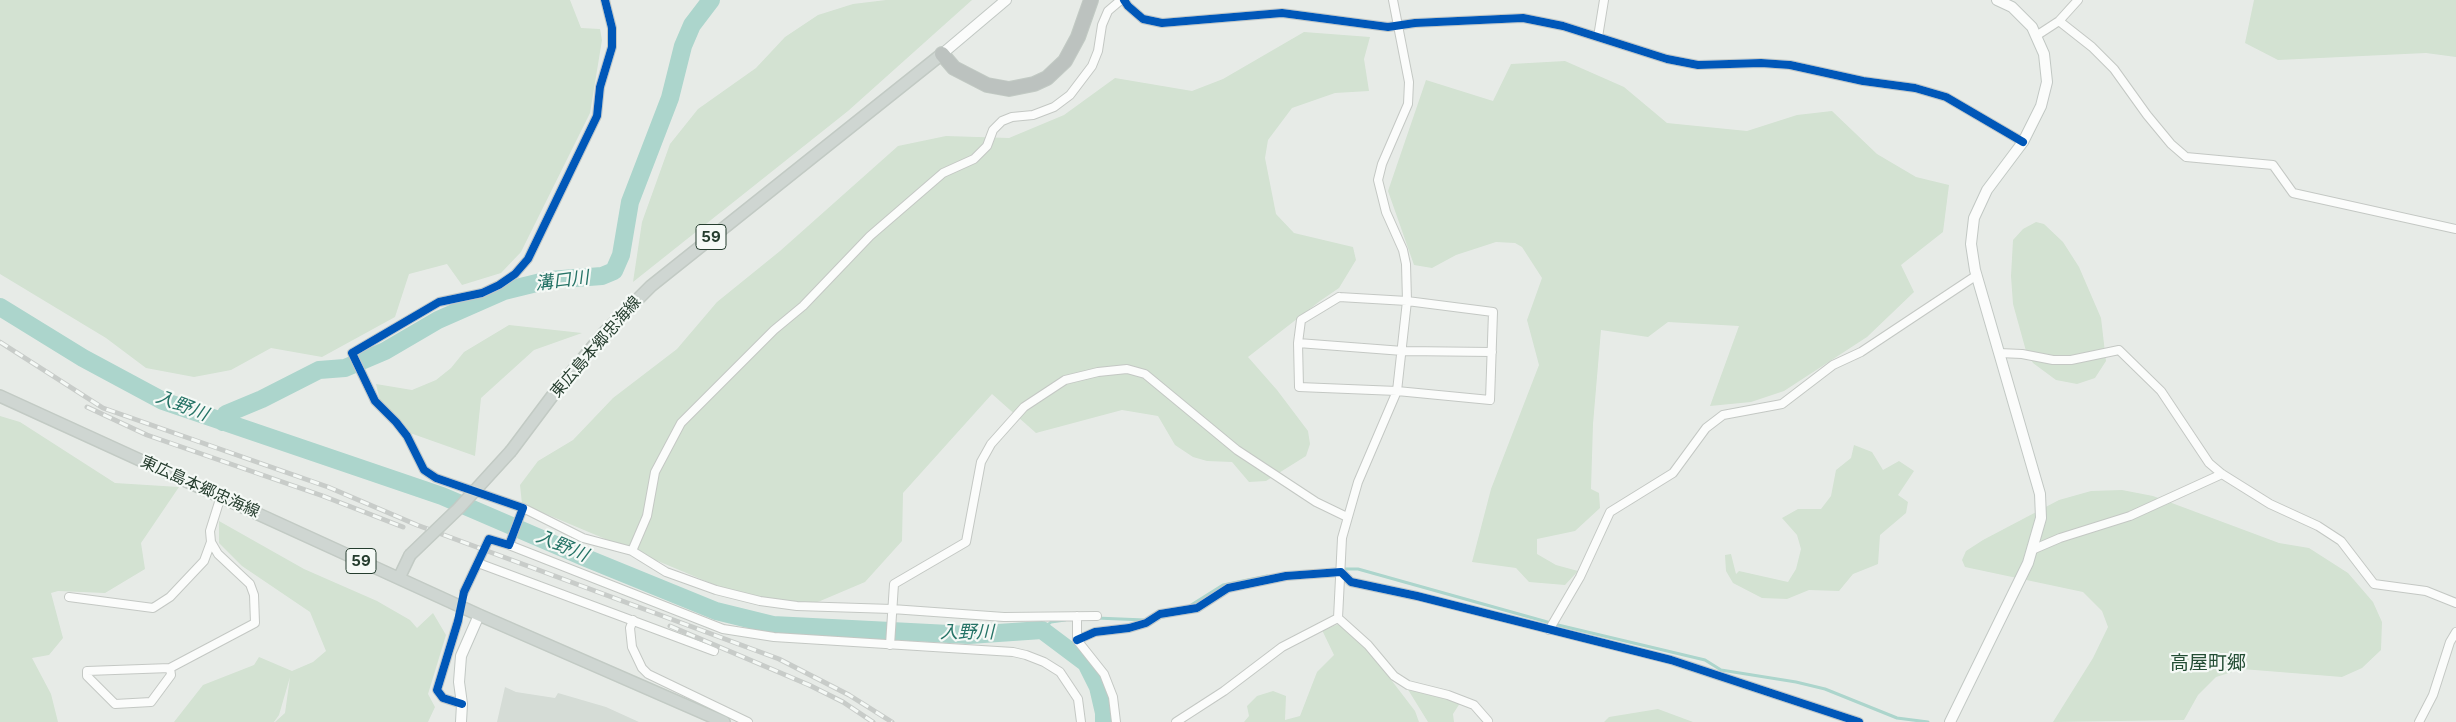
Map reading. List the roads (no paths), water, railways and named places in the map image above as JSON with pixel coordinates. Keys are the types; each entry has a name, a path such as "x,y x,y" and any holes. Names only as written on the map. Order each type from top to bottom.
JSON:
{"highway":[{"path":"942,54 954,68 987,85 1009,89 1034,84 1047,78 1065,62 1078,37 1091,0"}],"main road":[{"name":"東広島本郷忠海線","path":"399,578 410,555 459,508 511,451 556,391 604,333 651,286 942,54"},
{"name":"東広島本郷忠海線","path":"0,396 399,578 724,722"}],"street":[{"path":"605,0 612,28 612,47 600,87 597,116 528,259 515,274 499,285 482,293 439,302 424,309 352,353 375,402 396,422 406,436 424,470 436,478 522,511 583,538 632,551 666,572 716,590 760,601 797,606 1004,618 1077,618 1097,616"},
{"path":"942,54 1006,0"},
{"path":"632,551 648,516 655,472 681,423 774,330 803,306 870,236 944,173 974,159 986,146 993,130 1002,121 1012,117 1034,115 1054,107 1070,94 1092,66 1098,52 1108,11 1122,0 1143,19 1162,23 1282,13 1388,27 1524,18 1564,26 1667,59 1698,65 1761,63 1790,65 1863,80 1915,88 1946,97 2023,142"},
{"path":"1338,618 1342,538 1358,482 1397,391 1403,351 1404,317 1408,301 1406,264 1403,250 1386,212 1378,180 1382,164 1408,104 1409,82 1393,0"},
{"path":"1598,37 1604,0"},
{"path":"1950,722 2032,550 2042,518 2040,494 1977,275 1970,244 1974,218 1987,190 2023,142 2041,106 2047,82 2044,54 2032,28 2012,7 1998,0"},
{"path":"2036,36 2058,20 2078,0"},
{"path":"2058,20 2092,47 2114,69 2147,115 2171,144 2186,157 2273,165 2293,193 2456,229"},
{"path":"1549,630 1580,577 1610,512 1673,473 1706,428 1723,415 1782,404 1833,365 1860,352 1977,275"},
{"path":"1338,297 1408,301 1493,312 1490,400 1397,391 1299,387 1298,343 1301,320 1338,297"},
{"path":"1298,343 1403,351 1492,352"},
{"path":"1999,353 2022,354 2053,360 2071,360 2119,350 2161,391 2210,463 2222,474 2270,504 2318,526 2341,541 2374,584 2426,591 2456,603"},
{"path":"890,645 894,584 966,542 981,462 995,438 1024,407 1065,380 1098,372 1127,369 1145,374 1237,450 1316,502 1347,517"},
{"path":"2032,550 2060,538 2130,516 2222,474"},
{"path":"69,597 153,608 170,596 204,561 210,542 210,531 221,496"},
{"path":"510,542 522,511"},
{"path":"464,592 472,571 478,564 489,539 510,542 723,629 774,637 1013,652 1044,662 1060,672 1078,699 1081,722"},
{"path":"170,668 171,675 151,702 115,704 87,676 87,671 170,668 256,622 254,596 250,584 218,554 210,542"},
{"path":"478,564 714,651"},
{"path":"1076,636 1129,628 1146,623 1160,614 1197,608 1228,588 1286,576 1340,572 1350,582 1417,596 1671,660 1859,722"},
{"path":"461,722 462,704 459,682 461,656 479,614"},
{"path":"1077,618 1076,636 1104,674 1113,697 1116,722"},
{"path":"1338,618 1368,645 1394,676 1408,685 1448,695 1474,705 1488,721"},
{"path":"1176,722 1224,691 1282,647 1338,618"},
{"path":"633,620 630,635 632,646 642,668 648,674 748,722"},
{"path":"458,621 437,690 443,698 462,704"},
{"path":"2419,722 2433,695 2450,642 2456,632"}],"waterway":[{"name":"溝口川","path":"223,422 226,414 262,399 319,370 345,368 385,351 438,320 504,291 549,280 602,276 614,271 621,255 630,202 670,98 683,46 692,25 711,0"},
{"name":"入野川","path":"0,307 83,358 163,401 442,496 716,611 773,625 969,635 1042,630 1086,663 1098,687 1104,713 1104,722"},
{"path":"1341,569 1358,569 1558,625 1705,660 1721,670 1796,682 1825,689 1897,718 1928,722"},
{"path":"1188,607 1223,585 1267,576"},
{"path":"1158,618 1172,615"},
{"path":"1096,618 1145,620"},
{"path":"1042,630 1051,622 1065,620"}],"tunnel":[{"path":"458,621 464,592"}],"railway":[{"path":"0,342 103,408 328,487 417,525 779,659 849,695 892,722"},
{"path":"87,407 147,435 323,496 403,527"},
{"path":"670,626 809,685 843,702 873,722"}],"district":[{"name":"高屋町郷","path":"2208,663"}]}
